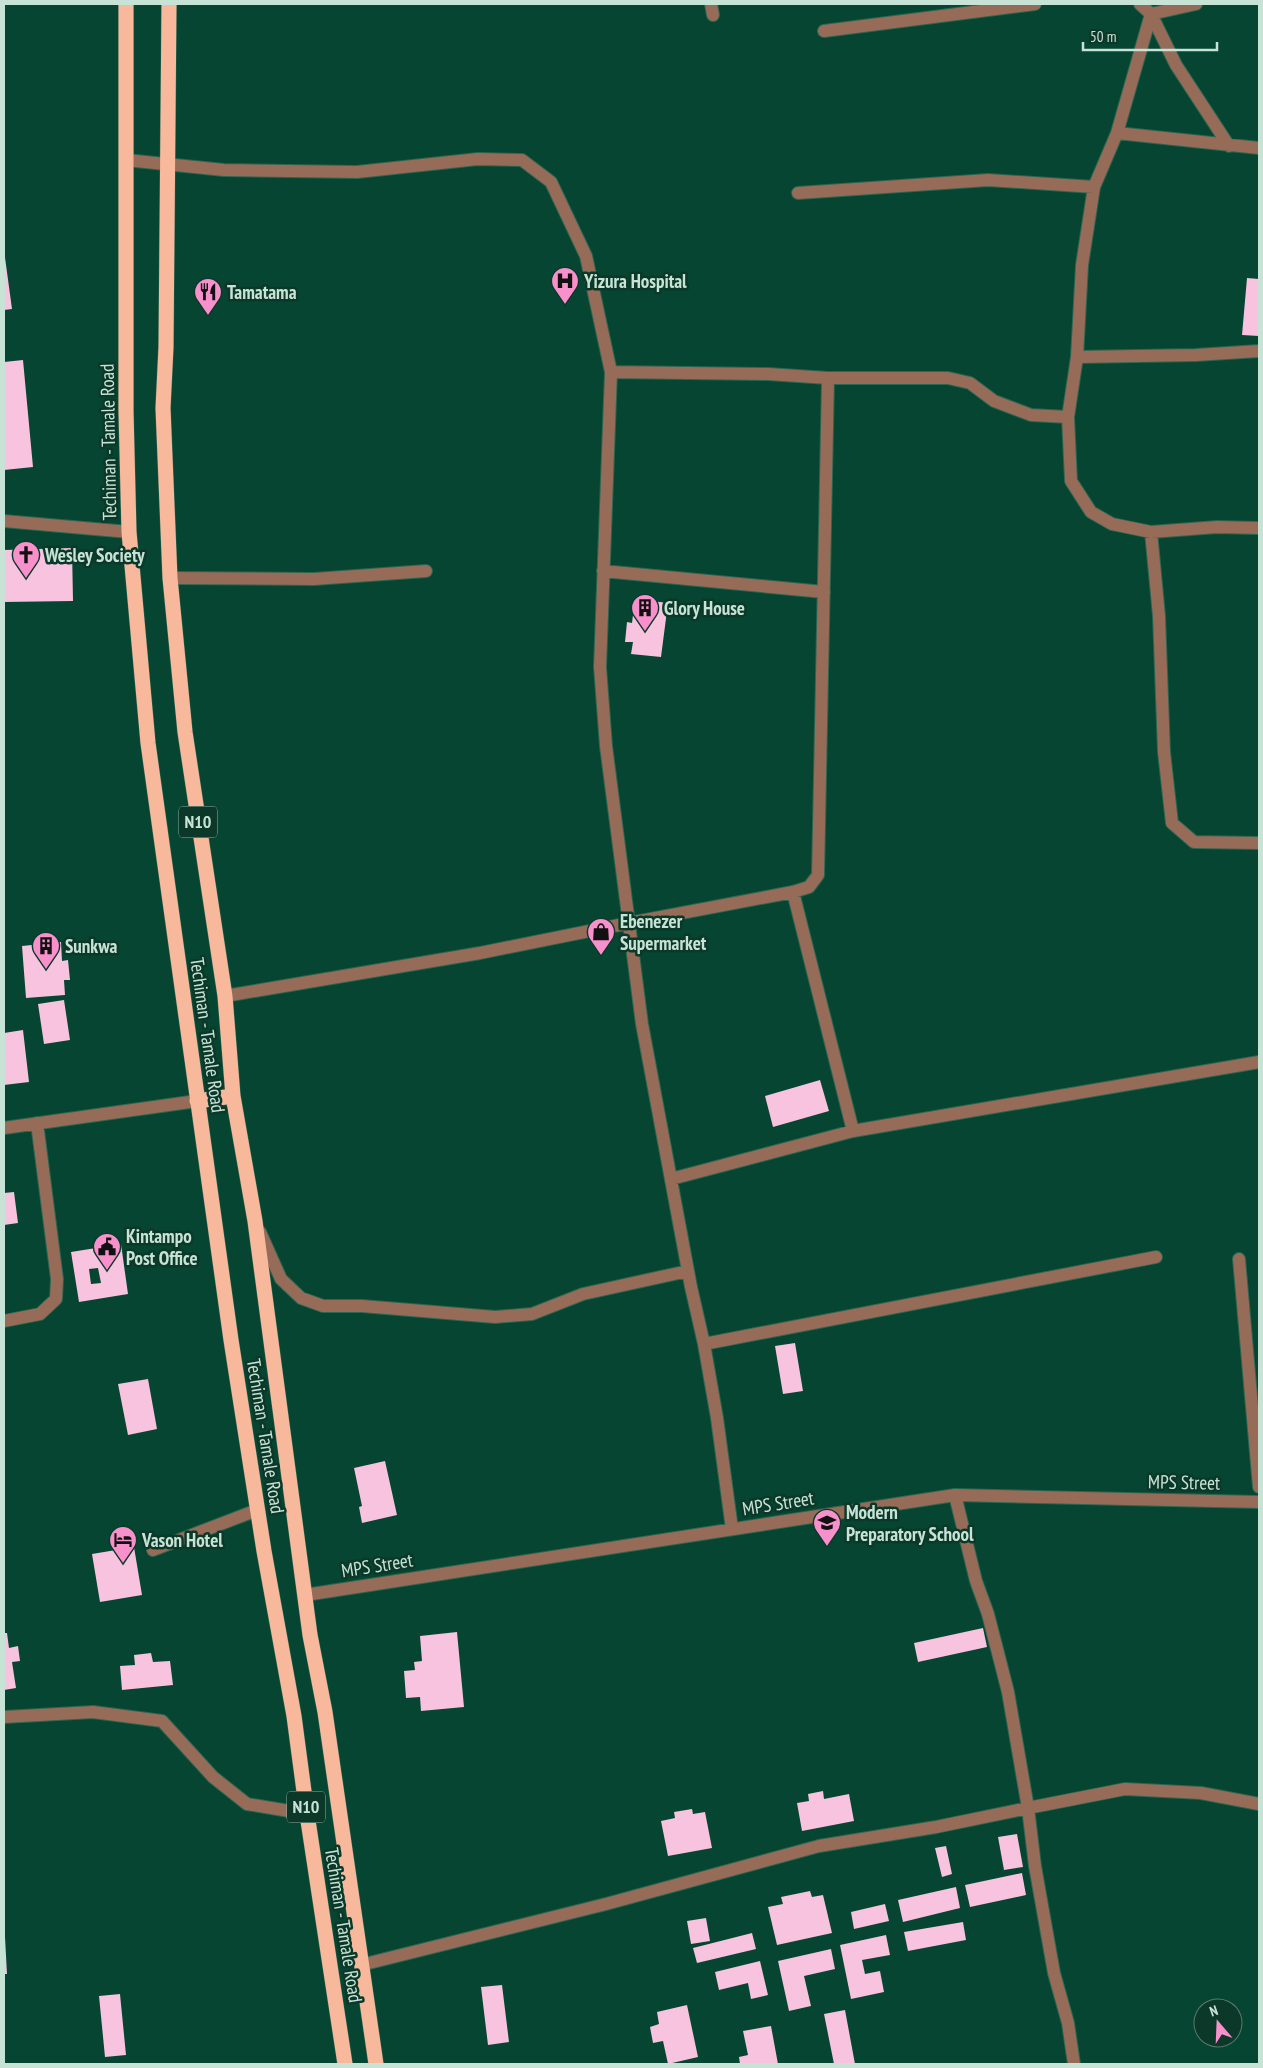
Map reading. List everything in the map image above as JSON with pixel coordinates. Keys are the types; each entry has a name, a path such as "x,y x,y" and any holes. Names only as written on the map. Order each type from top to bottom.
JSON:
{"highway":[{"name":"Techiman - Tamale Road","path":"126,4 126,411 129,532 148,743 230,1340 294,1716 307,1814 346,2064"},
{"name":"Techiman - Tamale Road","path":"169,4 163,408 170,578 185,732 225,996 234,1096 255,1221 310,1635 325,1712 376,2064"},
{"path":"197,1101 234,1096"}],"street":[{"path":"824,31 1035,4"},
{"path":"1140,4 1151,14 1176,65 1229,146"},
{"path":"1151,14 1196,4"},
{"path":"1151,14 1117,133 1094,187 1082,265 1077,357 1068,416 1071,481 1091,512 1112,524 1151,532 1217,527 1259,528"},
{"path":"1117,133 1259,148"},
{"path":"126,160 224,170 357,172 478,159 522,160 550,182 586,256 611,372 600,667 606,746 642,1024 688,1271 704,1344 717,1418 732,1529"},
{"path":"798,193 988,180 1094,187"},
{"path":"1077,357 1259,352"},
{"path":"611,372 768,374 828,378 948,378 970,383 994,401 1031,416 1068,416"},
{"path":"225,996 480,953 793,892 809,886 818,875 828,378"},
{"path":"4,521 129,532"},
{"path":"1151,532 1159,616 1164,752 1172,822 1194,842 1259,843"},
{"path":"170,578 314,579 426,571"},
{"path":"603,571 824,592"},
{"path":"793,892 853,1131"},
{"path":"671,1179 853,1131 1259,1062"},
{"path":"4,1128 197,1101"},
{"path":"4,1321 40,1314 56,1299 57,1279 37,1123"},
{"path":"255,1221 281,1279 301,1298 324,1306 362,1306 495,1317 532,1314 583,1294 688,1271"},
{"path":"704,1344 1156,1257"},
{"path":"1239,1259 1259,1487"},
{"path":"955,1495 976,1581 988,1614 1008,1692 1028,1808 1035,1866 1054,1973 1068,2022 1074,2064"},
{"name":"MPS Street","path":"305,1594 955,1495 1259,1502"},
{"path":"153,1550 258,1510"},
{"path":"4,1717 93,1712 162,1721 213,1777 247,1804 307,1814"},
{"path":"361,1965 606,1904 819,1846 936,1827 1125,1789 1201,1793 1259,1804"}],"building":[{"path":"4,250 12,309 4,310"},
{"path":"1247,278 1259,279 1259,336 1242,335"},
{"path":"23,360 33,467 4,470 4,362"},
{"path":"72,548 73,601 4,602 4,550"},
{"name":"Glory House","path":"635,599 668,603 661,657 631,654 633,642 625,642 627,622 632,623"},
{"name":"Sunkwa","path":"61,942 62,961 68,960 70,980 64,980 65,995 26,998 22,946"},
{"path":"64,1000 70,1040 44,1044 38,1004"},
{"path":"23,1030 29,1082 4,1085 4,1033"},
{"path":"820,1080 829,1111 773,1127 765,1096"},
{"path":"14,1192 18,1223 4,1225 4,1193"},
{"path":"121,1244 128,1294 79,1302 71,1252","holes":["98,1268 101,1283 91,1284 89,1269"]},
{"path":"795,1343 803,1391 783,1394 775,1346"},
{"path":"148,1379 157,1429 128,1435 118,1384"},
{"path":"385,1461 397,1515 362,1523 359,1507 362,1506 354,1468"},
{"path":"134,1547 142,1595 100,1602 92,1554"},
{"path":"983,1628 987,1647 918,1662 914,1643"},
{"path":"457,1632 464,1707 421,1711 420,1697 406,1698 404,1671 415,1670 414,1662 422,1661 420,1636"},
{"path":"4,1633 7,1633 9,1648 18,1646 20,1661 12,1662 16,1688 4,1690"},
{"path":"151,1653 153,1662 170,1661 173,1685 122,1690 120,1666 135,1665 134,1655"},
{"path":"823,1791 824,1799 849,1794 854,1821 802,1831 797,1803 809,1801 808,1794"},
{"path":"692,1809 693,1814 705,1812 712,1848 668,1856 661,1821 675,1818 674,1812"},
{"path":"1017,1834 1023,1867 1004,1870 998,1837"},
{"path":"946,1846 952,1874 942,1877 935,1848"},
{"path":"1022,1873 1026,1895 970,1907 965,1885"},
{"path":"956,1887 960,1908 903,1922 898,1900"},
{"path":"810,1891 812,1897 823,1895 832,1933 777,1945 768,1907 783,1904 781,1897"},
{"path":"885,1904 889,1921 854,1929 851,1912"},
{"path":"706,1918 710,1941 691,1944 687,1921"},
{"path":"963,1922 966,1940 908,1951 904,1932"},
{"path":"752,1933 756,1949 697,1963 693,1948"},
{"path":"886,1935 890,1955 862,1960 865,1974 880,1971 884,1992 851,1999 840,1945"},
{"path":"5,1937 7,1974 4,1974"},
{"path":"831,1949 835,1969 804,1976 811,2006 789,2011 778,1961"},
{"path":"760,1961 768,1995 751,1999 748,1983 719,1990 715,1972"},
{"path":"502,1985 509,2042 488,2045 481,1987"},
{"path":"120,1994 126,2055 105,2057 99,1996"},
{"path":"687,2005 698,2057 668,2064 663,2041 653,2043 650,2027 659,2024 657,2012"},
{"path":"845,2010 855,2064 834,2064 824,2014"},
{"path":"771,2026 778,2064 740,2064 739,2057 748,2055 743,2031"}],"place":[{"name":"Yizura Hospital","path":"565,305"},
{"name":"Tamatama","path":"208,316"},
{"name":"Wesley Society","path":"26,579"},
{"name":"Glory House","path":"645,632"},
{"name":"Ebenezer Supermarket","path":"601,956"},
{"name":"Sunkwa","path":"46,970"},
{"name":"Kintampo Post Office","path":"107,1271"},
{"name":"Modern Preparatory School","path":"827,1547"},
{"name":"Vason Hotel","path":"123,1564"}]}
